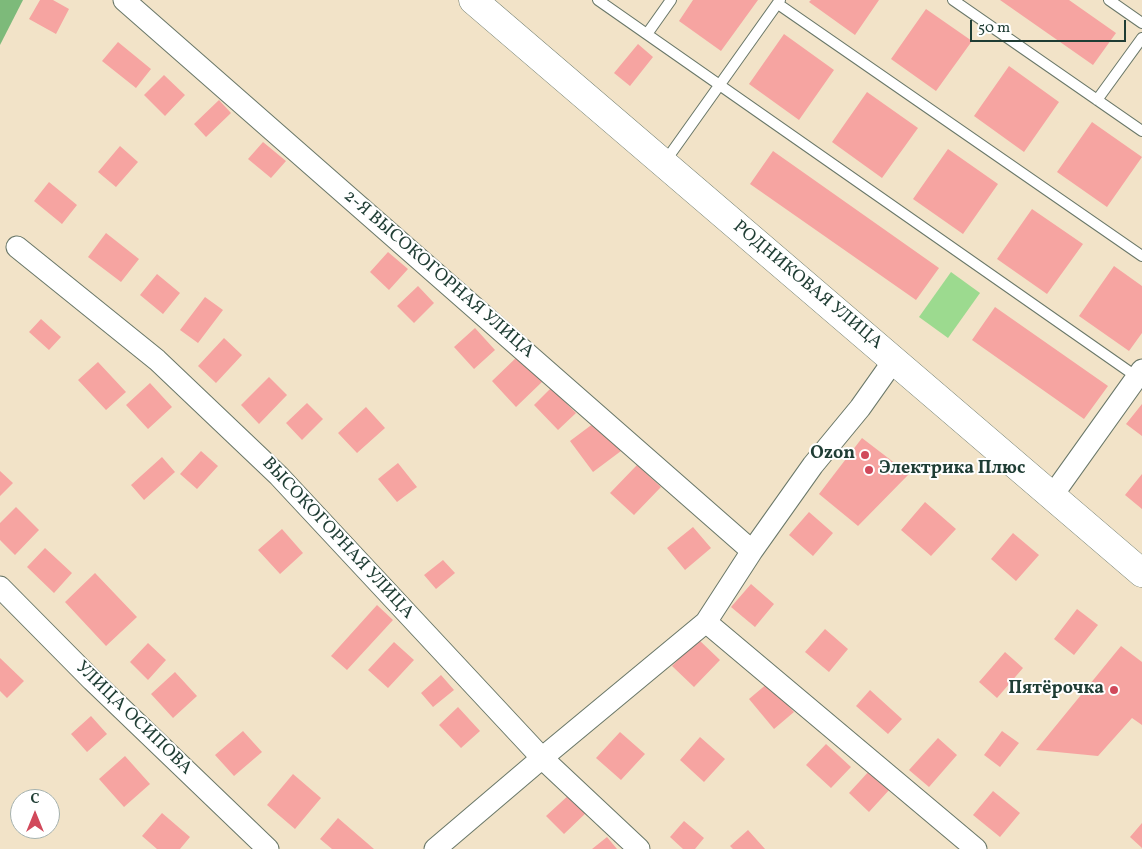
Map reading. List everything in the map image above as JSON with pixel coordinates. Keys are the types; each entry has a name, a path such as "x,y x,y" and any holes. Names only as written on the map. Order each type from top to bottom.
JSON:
{"street":[{"name":"2-Я ВЫСОКОГОРНАЯ УЛИЦА","path":"124,0 752,551"},
{"name":"РОДНИКОВАЯ УЛИЦА","path":"473,0 1142,573"},
{"name":"ВЫСОКОГОРНАЯ УЛИЦА","path":"17,247 157,360 279,476 542,758 639,849"},
{"path":"435,849 706,622 752,551 813,465 860,408 894,360"},
{"path":"1052,496 1139,374"},
{"name":"УЛИЦА ОСИПОВА","path":"0,587 92,680 268,849"},
{"path":"706,622 976,849"}],"lane":[{"path":"598,0 1139,374"},
{"path":"647,34 671,0"},
{"path":"953,0 1142,131"},
{"path":"1109,0 1142,23"},
{"path":"663,163 779,2 1142,256"},
{"path":"1097,100 1142,38"}],"green space":[{"path":"0,0 23,0 0,45"},
{"path":"951,272 980,293 948,338 919,317"}],"building":[{"path":"40,0 53,0 69,9 56,34 29,19"},
{"path":"693,0 758,0 721,51 679,21"},
{"path":"811,0 879,0 855,35 809,2"},
{"path":"1000,0 1069,0 1116,33 1093,65"},
{"path":"926,9 972,41 936,91 891,59"},
{"path":"784,34 834,70 799,120 749,84"},
{"path":"118,42 151,69 136,88 102,61"},
{"path":"638,44 653,57 630,86 614,73"},
{"path":"1009,66 1059,102 1024,152 974,116"},
{"path":"164,75 185,95 165,116 144,95"},
{"path":"867,92 918,128 882,178 832,142"},
{"path":"219,100 231,113 206,137 194,124"},
{"path":"1092,122 1142,157 1107,207 1057,172"},
{"path":"263,142 286,161 271,178 248,159"},
{"path":"120,146 138,162 116,187 98,172"},
{"path":"948,149 998,184 963,234 913,199"},
{"path":"773,151 939,268 916,300 750,184"},
{"path":"49,182 77,205 62,224 34,201"},
{"path":"1032,209 1083,244 1047,294 997,259"},
{"path":"106,233 139,259 121,282 88,257"},
{"path":"388,252 408,269 389,290 370,272"},
{"path":"1114,266 1142,286 1142,333 1129,351 1079,316"},
{"path":"157,274 180,293 163,314 140,295"},
{"path":"418,286 434,303 414,323 397,306"},
{"path":"205,297 223,310 198,343 180,330"},
{"path":"995,307 1108,386 1084,419 972,340"},
{"path":"41,319 61,337 49,350 29,332"},
{"path":"475,328 495,350 474,369 454,347"},
{"path":"224,338 242,355 216,383 198,366"},
{"path":"519,355 543,381 516,407 492,381"},
{"path":"98,362 126,392 106,410 78,380"},
{"path":"269,377 287,395 259,424 241,405"},
{"path":"150,383 172,407 148,429 126,405"},
{"path":"551,388 576,413 558,430 534,405"},
{"path":"307,403 323,419 302,440 286,423"},
{"path":"1142,404 1142,436 1126,424"},
{"path":"366,407 385,428 357,453 338,433"},
{"path":"598,420 621,451 593,472 570,441"},
{"path":"862,438 909,474 858,526 819,494"},
{"path":"201,451 218,466 197,489 180,474"},
{"path":"162,457 175,472 144,500 131,485"},
{"path":"398,463 417,487 397,502 378,479"},
{"path":"637,465 661,487 634,515 610,493"},
{"path":"0,471 13,483 0,496"},
{"path":"1142,474 1142,509 1125,495"},
{"path":"925,502 956,529 931,556 901,530"},
{"path":"16,507 39,530 15,555 0,540 0,523"},
{"path":"809,512 833,533 813,556 789,535"},
{"path":"693,527 711,548 685,570 667,548"},
{"path":"282,529 303,553 280,574 258,550"},
{"path":"1013,533 1039,555 1016,581 991,559"},
{"path":"45,548 72,573 54,593 27,567"},
{"path":"443,560 455,573 436,589 424,575"},
{"path":"95,573 137,617 106,646 65,602"},
{"path":"751,584 774,604 755,627 731,607"},
{"path":"377,605 393,620 347,670 331,656"},
{"path":"1077,609 1098,625 1074,655 1054,639"},
{"path":"825,629 848,649 829,672 805,652"},
{"path":"698,639 720,660 694,687 672,666"},
{"path":"394,642 414,660 388,688 368,670"},
{"path":"148,643 166,660 148,680 130,662"},
{"name":"Пятёрочка","path":"1121,646 1142,662 1142,725 1132,718 1098,756 1036,750"},
{"path":"1005,652 1023,668 997,698 979,682"},
{"path":"0,658 24,681 7,698 0,691"},
{"path":"175,672 197,696 173,718 151,694"},
{"path":"441,675 454,690 433,707 421,693"},
{"path":"768,683 794,712 774,729 749,699"},
{"path":"870,690 902,719 888,734 856,706"},
{"path":"458,707 480,731 461,748 439,725"},
{"path":"91,716 107,734 87,752 71,734"},
{"path":"243,731 262,752 234,776 215,755"},
{"path":"1002,731 1019,743 1000,767 984,755"},
{"path":"620,732 645,754 621,780 596,758"},
{"path":"700,737 725,759 704,782 680,760"},
{"path":"938,738 957,755 929,787 909,770"},
{"path":"826,744 851,767 831,788 806,765"},
{"path":"125,756 150,784 124,807 99,779"},
{"path":"870,770 890,789 869,812 849,793"},
{"path":"293,774 321,798 295,829 267,805"},
{"path":"993,791 1020,813 1000,837 973,815"},
{"path":"571,793 588,811 564,834 546,816"},
{"path":"162,813 190,837 180,849 157,849 142,836"},
{"path":"338,818 374,849 332,849 320,839"},
{"path":"684,821 704,838 695,849 683,849 670,837"},
{"path":"1142,823 1142,848 1130,837"},
{"path":"748,830 765,849 733,849 730,846"},
{"path":"607,837 617,849 592,849"}],"place":[{"name":"Ozon","path":"865,455"},
{"name":"Электрика Плюс","path":"869,470"},
{"name":"Пятёрочка","path":"1114,690"}]}
